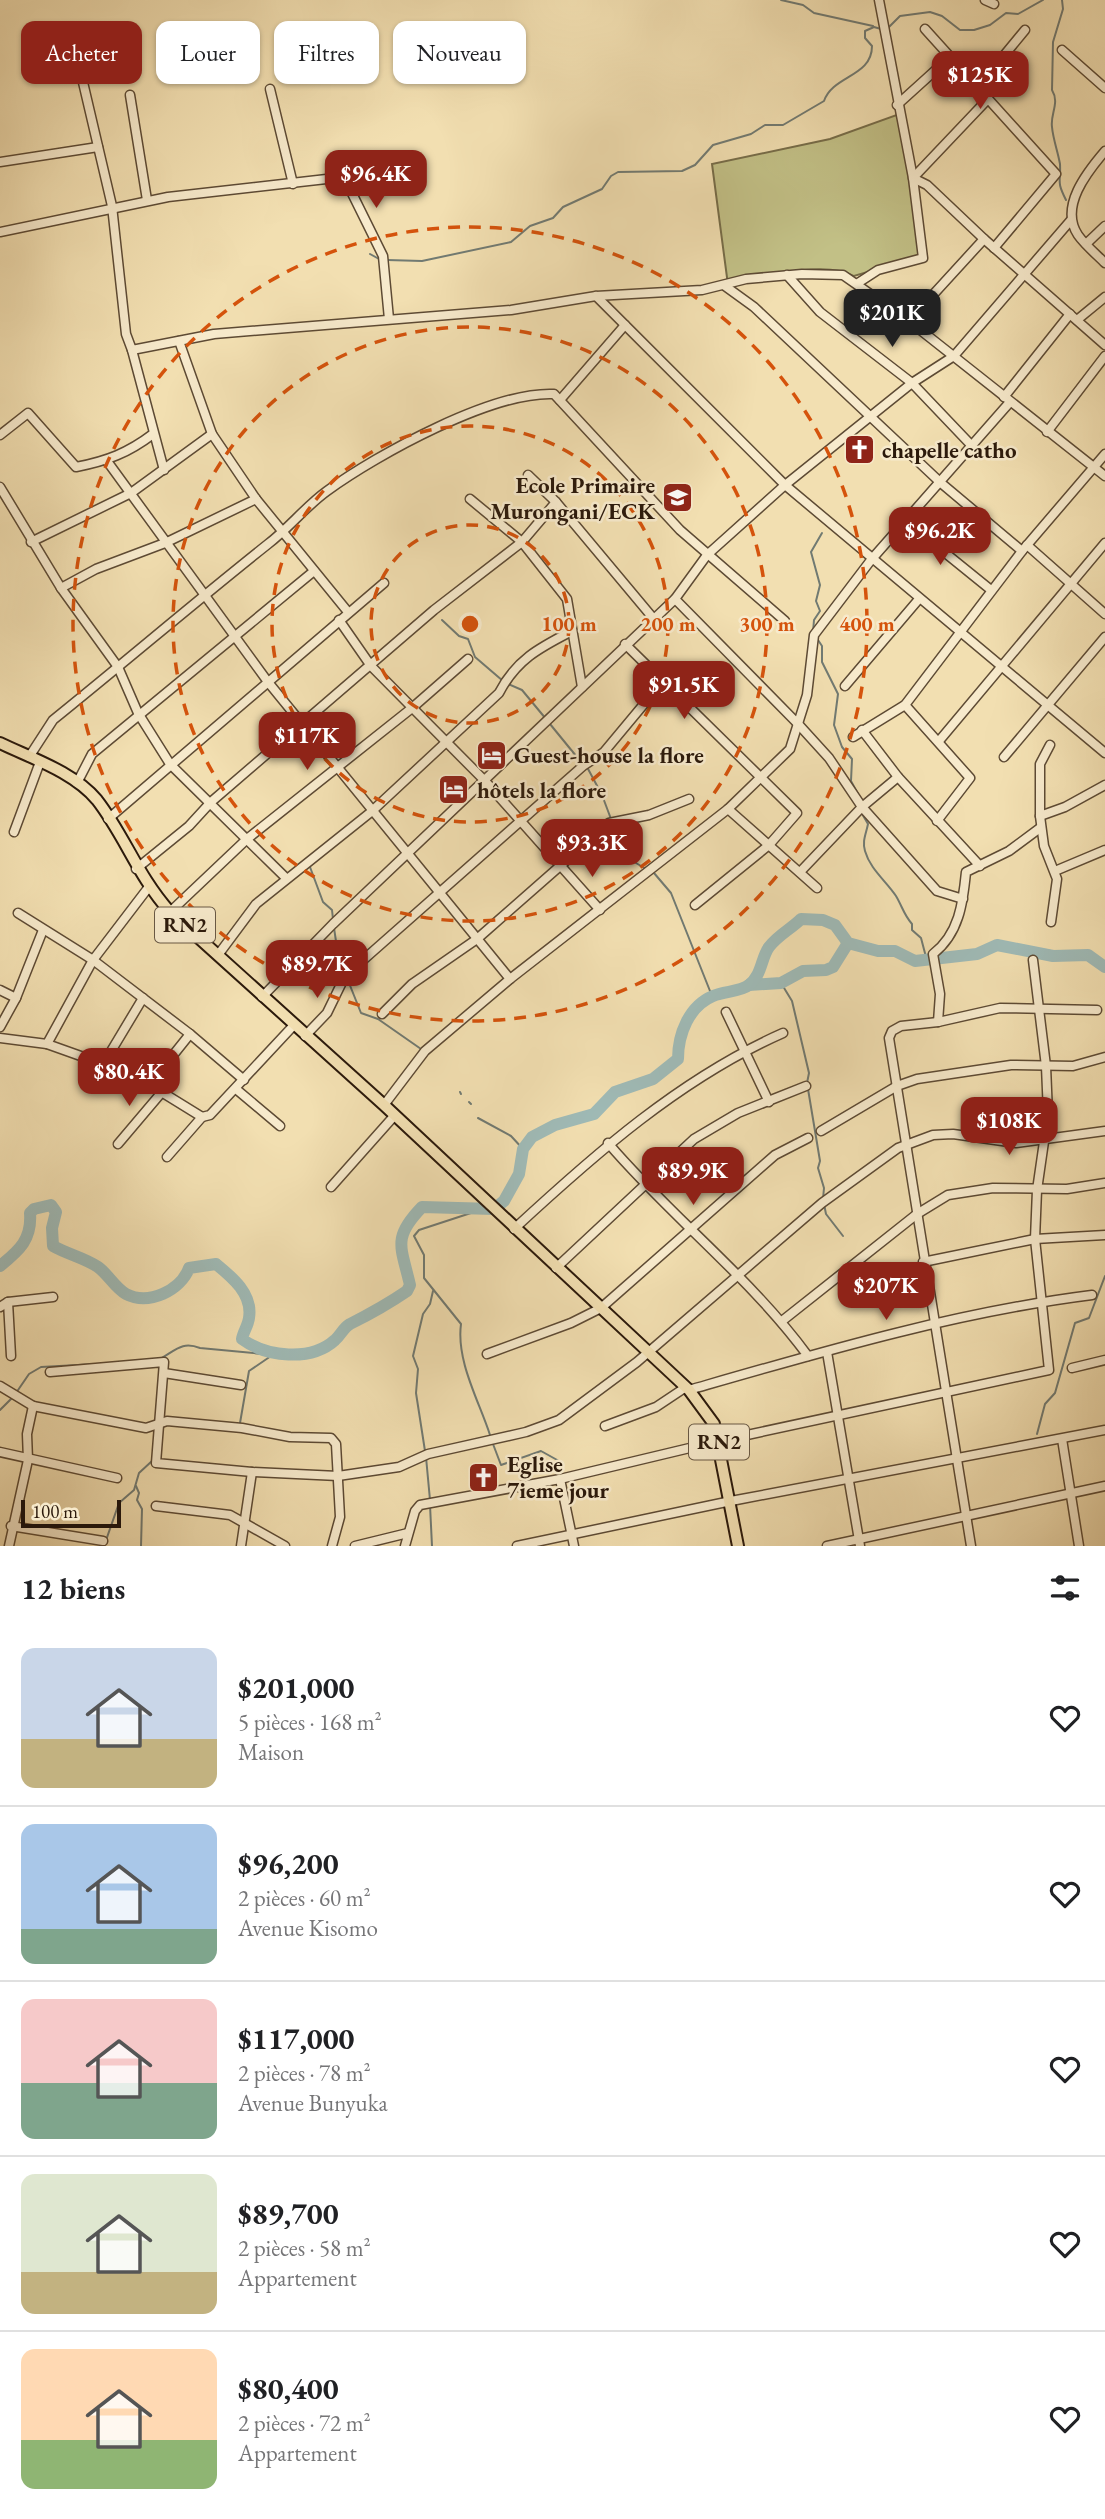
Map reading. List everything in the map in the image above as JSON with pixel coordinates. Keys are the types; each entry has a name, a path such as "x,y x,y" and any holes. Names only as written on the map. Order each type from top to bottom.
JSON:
{"highway":[{"name":"RN2","path":"0,743 77,783 97,800 136,869 170,912 395,1115 514,1229 648,1351 707,1410 719,1441 738,1546"}],"street":[{"path":"858,283 878,271 923,258 913,178 879,0"},
{"path":"925,30 1056,174 994,248"},
{"path":"978,87 1026,30"},
{"path":"1062,50 1105,88"},
{"path":"897,105 950,57"},
{"path":"83,84 112,206 126,334 164,470"},
{"path":"270,89 293,184"},
{"path":"130,94 146,200"},
{"path":"913,178 988,99"},
{"path":"0,162 98,147"},
{"path":"1105,151 1089,169 1071,206 1071,220 1077,234 1105,263"},
{"path":"0,232 146,200 344,177 383,261 389,319"},
{"path":"913,178 927,185 1105,345"},
{"path":"262,997 333,924 407,856 625,644 675,600 707,555 785,485 912,383 954,356 1071,220"},
{"path":"1086,244 1105,226"},
{"path":"909,321 984,239"},
{"path":"132,350 214,334 511,310 596,296 702,290 747,279 787,275 843,275 909,321 1105,476"},
{"path":"787,275 820,312 912,383 972,446"},
{"path":"725,286 754,307 941,483 1072,584 1105,614"},
{"path":"596,296 785,485 958,633 1003,667 1105,753"},
{"path":"384,1105 425,1051 510,979 728,809 790,749 807,695 814,635 871,560 972,446 1074,317 1105,297"},
{"path":"559,400 625,325"},
{"path":"179,341 212,434 256,499 348,612"},
{"path":"1047,432 1105,356"},
{"path":"29,757 53,720 282,533 325,492 358,470 478,408 518,396 554,394 707,555 785,621"},
{"path":"0,435 28,413 76,467 107,461 132,450 153,434"},
{"path":"31,542 131,494 212,434"},
{"path":"853,737 905,705 991,590 1105,454"},
{"path":"107,461 233,638 371,812 510,979"},
{"path":"528,475 556,502 653,618"},
{"path":"0,487 61,588 118,667 138,713 170,764 286,878"},
{"path":"61,588 96,569 165,543 256,499"},
{"path":"470,499 522,541 567,599 570,632 582,687"},
{"path":"136,869 189,827 211,802 434,610 522,541 556,502"},
{"path":"907,522 991,590"},
{"path":"939,741 1105,543"},
{"path":"77,783 92,754 138,713 314,571"},
{"path":"108,819 384,583"},
{"path":"845,686 919,599"},
{"path":"675,600 829,758 862,807 937,891 963,899"},
{"path":"339,620 371,666 485,781 600,910"},
{"path":"218,956 256,904 371,812 499,693 514,668 528,654 570,632"},
{"path":"1004,757 1105,637"},
{"path":"625,644 797,813 769,845 695,905"},
{"path":"170,912 247,839 412,708 468,659"},
{"path":"305,1036 327,1013 346,975 440,895 521,820 604,752 664,680"},
{"path":"905,705 970,778 937,821"},
{"path":"862,730 898,777 980,866"},
{"path":"1050,746 1040,764 1040,816 1041,828 1058,879 1051,922"},
{"path":"14,832 40,762"},
{"path":"800,872 862,807 898,777"},
{"path":"1040,816 1065,807 1105,785"},
{"path":"382,1014 412,984 477,939 612,821 649,815 689,799"},
{"path":"728,809 817,888"},
{"path":"938,1022 940,994 933,958 947,943 963,899 965,872 1009,851 1041,828"},
{"path":"1055,871 1105,850"},
{"path":"47,1044 93,960 148,887"},
{"path":"18,913 93,960 190,1034 244,1080"},
{"path":"0,1027 16,998 43,930"},
{"path":"405,1546 415,1511 420,1506 560,1479 719,1441 1049,1370 1035,1239 1037,1190 1048,1114 1046,1066 1033,960"},
{"path":"0,990 16,998"},
{"path":"104,1063 143,998"},
{"path":"971,1546 936,1325 923,1262 889,1038 892,1031 901,1026 938,1022 1000,1008 1097,1010"},
{"path":"726,1012 769,1101"},
{"path":"167,1157 202,1117 210,1115 236,1089 294,1025"},
{"path":"514,1229 608,1143 745,1050 783,1033"},
{"path":"150,1084 190,1034"},
{"path":"0,1038 47,1044 104,1063 150,1084 202,1117"},
{"path":"821,1131 897,1086 917,1079 1011,1065 1073,1066 1105,1057"},
{"path":"556,1268 694,1139 738,1113 806,1086"},
{"path":"236,1089 280,1126"},
{"path":"118,1144 162,1092"},
{"path":"331,1187 395,1115"},
{"path":"50,1372 164,1362 156,1462 251,1472 338,1476 399,1467 426,1454 559,1420 648,1351 823,1202 907,1144 933,1135 953,1134 989,1141 1044,1140 1105,1131"},
{"path":"487,1354 571,1323 601,1308 775,1155 808,1138"},
{"path":"608,1143 643,1184 737,1273 782,1321 808,1356"},
{"path":"782,1321 917,1214 948,1195 993,1188 1037,1190 1105,1182"},
{"path":"923,1262 1035,1239 1105,1235"},
{"path":"605,1426 656,1407 687,1389 808,1356 1043,1301 1092,1295"},
{"path":"0,1307 8,1302 53,1297"},
{"path":"8,1302 11,1356"},
{"path":"827,1352 860,1542"},
{"path":"1072,1368 1105,1360"},
{"path":"164,1373 241,1385"},
{"path":"0,1386 33,1406 146,1428 161,1423 180,1422 290,1437 331,1438 336,1444 340,1517 332,1546"},
{"path":"9,1546 11,1526 28,1460 27,1434 33,1406"},
{"path":"517,1546 731,1501 1105,1430"},
{"path":"1062,1439 1079,1546"},
{"path":"0,1452 117,1478"},
{"path":"241,1546 251,1472"},
{"path":"560,1479 574,1546"},
{"path":"827,1546 860,1542 967,1515 1105,1486"},
{"path":"156,1507 230,1516 244,1521 285,1546"},
{"path":"11,1526 103,1541"},
{"path":"355,1546 408,1532"}],"shaded area":[{"path":"902,113 919,257 854,276 826,269 809,270 728,285 712,164 830,139"}],"waterway":[{"path":"781,0 803,5 814,13 873,26"},
{"path":"887,29 900,16 930,12 942,16 960,30 974,30 990,25 1006,13 1018,14 1043,0"},
{"path":"1062,0 1063,9 1053,42 1052,90 1055,104 1052,122 1060,164 1060,185 1066,200"},
{"path":"387,260 422,261 511,242 530,226 553,218 563,207 602,189 611,176 618,172 682,171 695,165 713,145 751,134 765,125 783,125 824,101 835,86 866,64 872,46 865,38 865,31 874,27 881,29"},
{"path":"370,254 379,259"},
{"path":"813,632 814,620 820,611 816,601 820,585 811,552 822,533"},
{"path":"442,620 459,636 468,639 475,657 503,681"},
{"path":"818,640 822,646 822,662 838,694 834,725 842,747 852,759 851,781 858,794"},
{"path":"508,684 522,690 546,719"},
{"path":"550,724 581,762"},
{"path":"587,767 611,819"},
{"path":"861,812 868,824 864,844 867,857 896,896 912,924 912,930 921,938 926,957"},
{"path":"618,825 626,857 646,869"},
{"path":"310,867 323,902 332,910 333,919"},
{"path":"654,873 671,893 712,996"},
{"path":"0,1266 27,1237 30,1213 34,1209 51,1205 56,1212 52,1228 53,1246 98,1267 126,1294 154,1297 172,1289 189,1268 216,1264 240,1287 248,1301 249,1318 242,1339 263,1350 276,1353 314,1352 335,1340 350,1324 407,1291 410,1285 401,1243 406,1227 422,1207 494,1209 504,1201 519,1174 523,1149 532,1137 555,1125 594,1114 615,1092 653,1079 678,1059 683,1031 697,1007 713,996 749,985 769,947 801,919 823,920 835,925 848,943 878,951 895,951 915,961 977,954 997,945 1053,956 1088,955 1105,967"},
{"path":"334,928 339,961 345,973"},
{"path":"749,985 781,983 803,971 826,970 833,967 848,943"},
{"path":"347,978 361,1013 378,1019 421,1049"},
{"path":"781,983 792,1001 809,1073 807,1083"},
{"path":"808,1089 820,1161 818,1168 824,1188 823,1199"},
{"path":"478,1118 511,1136 523,1149"},
{"path":"824,1204 826,1214 843,1236"},
{"path":"477,1211 419,1230 414,1236 424,1255 424,1278 461,1324 460,1338 465,1366 490,1435"},
{"path":"1037,1434 1045,1404 1055,1393 1075,1323 1089,1318 1105,1276"},
{"path":"425,1451 416,1393 418,1369 413,1356 423,1314 430,1304 433,1291"},
{"path":"160,1359 188,1346 273,1355"},
{"path":"240,1423 249,1371 271,1356"},
{"path":"16,1393 29,1374 41,1367 96,1364"},
{"path":"0,1410 13,1397"},
{"path":"493,1444 501,1465 541,1451 559,1461"},
{"path":"426,1457 430,1500"},
{"path":"104,1546 119,1503 134,1490 139,1473 152,1461"},
{"path":"136,1486 139,1493 137,1500 142,1509 141,1546"},
{"path":"430,1505 432,1546"}],"place":[{"name":"chapelle catho","path":"859,450"},
{"name":"Ecole Primaire Murongani/ECK","path":"678,498"},
{"name":"Guest-house la flore","path":"491,755"},
{"name":"hôtels la flore","path":"454,790"},
{"name":"Eglise 7ieme jour","path":"484,1477"}]}
